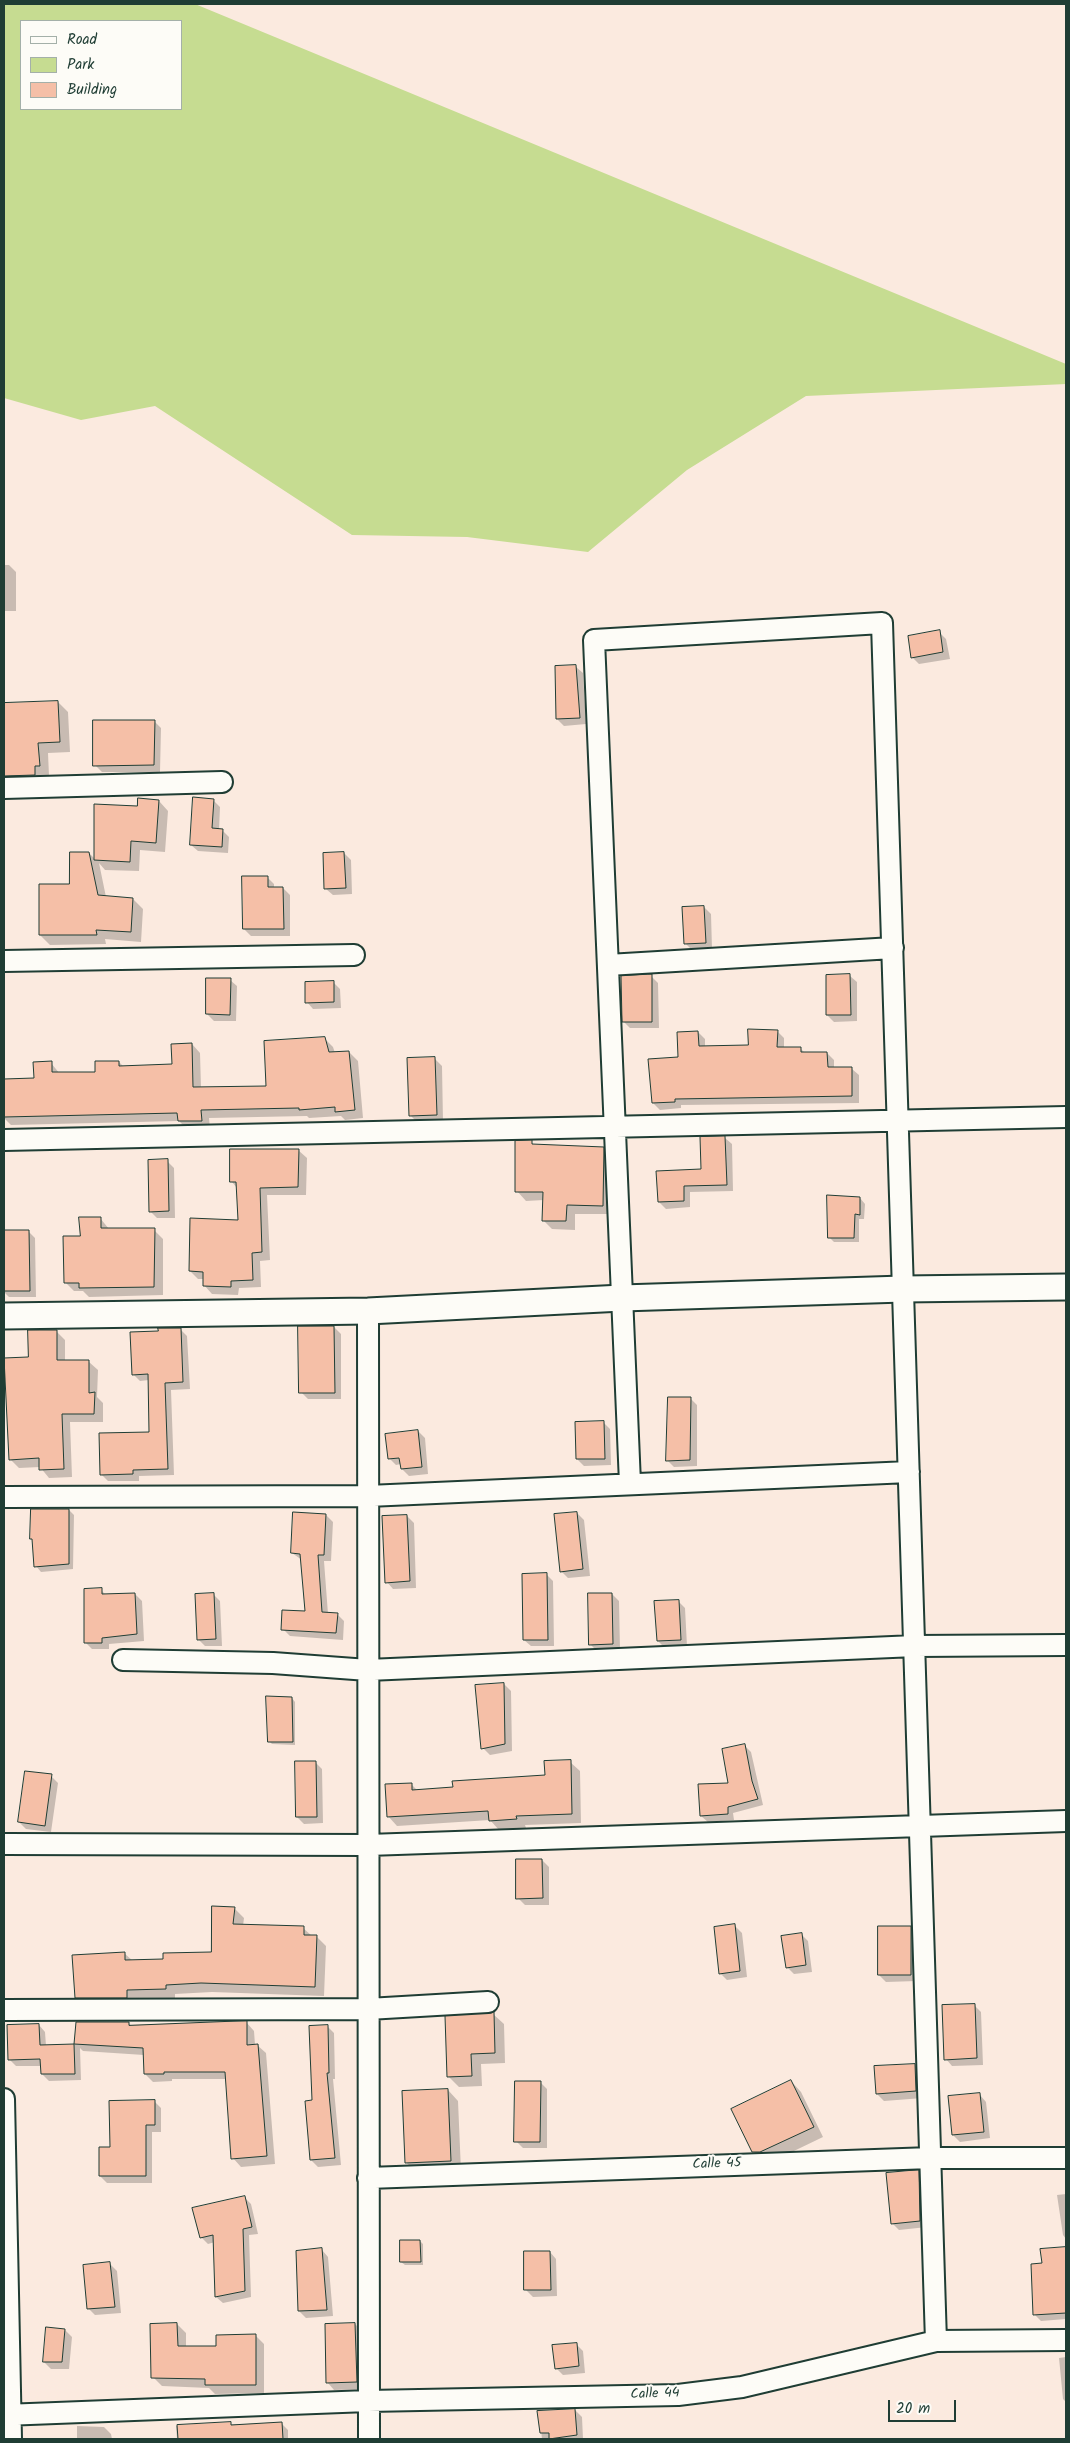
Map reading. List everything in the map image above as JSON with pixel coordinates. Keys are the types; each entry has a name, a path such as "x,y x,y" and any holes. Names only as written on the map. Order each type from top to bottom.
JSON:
{"street":[{"path":"630,1483 594,640 882,623 936,2341"},
{"path":"4,788 222,782"},
{"path":"608,965 892,948"},
{"path":"4,961 354,954"},
{"path":"4,1140 1066,1117"},
{"path":"4,1316 368,1311 622,1298 903,1289 1066,1287"},
{"path":"368,1311 368,2439"},
{"path":"4,1497 368,1496 909,1472"},
{"path":"123,1660 272,1663 368,1670 915,1646 1066,1645"},
{"path":"4,1844 368,1845 1066,1821"},
{"path":"4,2010 368,2009 488,2002"},
{"path":"4,2099 7,2415 11,2439"},
{"name":"Calle 45","path":"368,2178 931,2158 1066,2158"},
{"name":"Calle 44","path":"7,2415 368,2402 678,2396 742,2387 936,2341 1066,2340"}],"green space":[{"path":"4,4 195,4 1066,364 1066,384 806,396 687,470 588,552 467,537 352,535 155,406 81,420 4,398"}],"building":[{"path":"940,630 943,652 911,658 908,636"},
{"path":"576,665 580,718 556,719 555,666"},
{"path":"58,701 60,742 38,743 40,766 35,766 35,775 4,776 4,703"},
{"path":"93,720 155,720 154,765 93,766"},
{"path":"193,797 214,799 212,828 223,829 222,847 190,845"},
{"path":"138,798 159,800 156,843 131,841 130,862 94,860 94,804 137,806"},
{"path":"70,852 89,852 98,895 133,898 131,932 96,930 97,935 39,935 39,884 69,884"},
{"path":"344,852 346,888 324,889 323,853"},
{"path":"242,876 268,876 268,887 283,887 284,929 243,929"},
{"path":"704,906 706,943 684,944 682,907"},
{"path":"652,974 652,1022 622,1022 621,976"},
{"path":"850,974 851,1015 826,1015 826,975"},
{"path":"206,978 231,978 230,1015 206,1014"},
{"path":"334,981 334,1002 305,1003 305,982"},
{"path":"748,1029 778,1030 777,1047 801,1047 801,1052 827,1052 828,1067 852,1067 852,1096 675,1099 675,1102 652,1103 648,1059 678,1057 677,1032 698,1031 699,1046 748,1045"},
{"path":"325,1037 329,1052 349,1051 355,1110 335,1112 335,1107 299,1110 299,1108 201,1110 202,1121 178,1121 177,1113 4,1117 4,1079 34,1078 33,1062 52,1061 52,1072 95,1072 95,1061 119,1061 119,1066 172,1064 171,1044 192,1043 193,1087 266,1086 264,1041"},
{"path":"435,1057 437,1115 409,1116 407,1058"},
{"path":"725,1136 727,1185 684,1186 684,1201 658,1202 656,1171 701,1169 700,1137"},
{"path":"532,1140 532,1144 604,1147 603,1206 567,1205 566,1221 542,1221 543,1192 515,1192 515,1141"},
{"path":"230,1149 299,1149 298,1187 260,1188 262,1252 252,1253 253,1280 231,1281 231,1287 203,1286 203,1272 189,1271 190,1218 238,1220 236,1182 230,1182"},
{"path":"168,1159 169,1211 149,1212 148,1160"},
{"path":"827,1195 860,1197 860,1215 855,1214 854,1238 828,1238"},
{"path":"79,1217 101,1217 101,1228 155,1228 154,1287 79,1288 79,1283 64,1283 63,1236 80,1236"},
{"path":"4,1230 29,1230 30,1291 4,1291"},
{"path":"298,1326 334,1326 335,1393 299,1393"},
{"path":"158,1328 181,1328 183,1382 165,1383 168,1469 133,1470 133,1474 100,1475 99,1433 149,1432 148,1374 132,1375 130,1332 158,1331"},
{"path":"28,1330 57,1330 57,1360 89,1360 89,1393 95,1392 94,1414 62,1414 64,1469 39,1470 39,1458 9,1460 4,1358 28,1357"},
{"path":"668,1397 691,1397 690,1460 666,1461"},
{"path":"604,1421 605,1459 576,1459 575,1422"},
{"path":"418,1430 422,1467 401,1469 399,1458 388,1459 385,1434"},
{"path":"31,1509 69,1509 69,1564 34,1567 32,1539 30,1539"},
{"path":"293,1512 326,1514 324,1555 318,1555 322,1612 338,1613 336,1633 281,1630 282,1610 305,1611 300,1554 291,1553"},
{"path":"577,1512 583,1569 560,1572 554,1514"},
{"path":"407,1515 410,1581 385,1583 382,1516"},
{"path":"547,1573 548,1640 523,1640 522,1574"},
{"path":"102,1588 102,1594 135,1593 137,1634 102,1638 102,1643 84,1643 84,1589"},
{"path":"214,1593 216,1639 197,1640 195,1594"},
{"path":"588,1593 612,1593 613,1644 589,1645"},
{"path":"679,1600 681,1640 657,1641 654,1601"},
{"path":"504,1683 505,1744 481,1749 475,1685"},
{"path":"266,1696 292,1697 293,1742 268,1742"},
{"path":"745,1744 752,1781 758,1799 728,1807 728,1814 700,1816 698,1784 728,1783 722,1749"},
{"path":"571,1760 572,1814 516,1816 517,1819 489,1821 488,1811 387,1817 385,1784 412,1783 412,1790 453,1787 452,1781 545,1775 544,1761"},
{"path":"295,1761 316,1761 317,1817 296,1817"},
{"path":"25,1771 52,1774 45,1826 18,1822"},
{"path":"516,1859 542,1859 543,1898 516,1899"},
{"path":"212,1906 235,1907 233,1924 304,1926 304,1935 317,1935 315,1987 201,1983 166,1985 166,1989 127,1990 127,1998 75,1998 72,1955 125,1952 125,1960 163,1959 163,1953 211,1952"},
{"path":"735,1924 740,1971 719,1974 714,1927"},
{"path":"878,1926 911,1926 911,1975 878,1975"},
{"path":"802,1933 806,1965 786,1968 781,1936"},
{"path":"975,2004 977,2058 944,2060 942,2005"},
{"path":"494,2012 495,2053 471,2054 472,2076 447,2077 445,2016"},
{"path":"247,2021 247,2045 258,2044 267,2156 231,2159 225,2072 164,2072 164,2074 144,2074 143,2048 74,2044 76,2022 129,2022 129,2025"},
{"path":"39,2024 40,2045 74,2044 75,2074 41,2074 40,2059 8,2060 7,2025"},
{"path":"328,2025 329,2073 327,2073 335,2158 310,2160 305,2101 312,2100 309,2026"},
{"path":"915,2064 916,2091 876,2094 874,2066"},
{"path":"791,2080 814,2127 760,2152 752,2152 731,2109"},
{"path":"515,2081 541,2081 540,2142 514,2142"},
{"path":"448,2089 451,2161 405,2163 402,2091"},
{"path":"980,2093 984,2132 952,2135 948,2096"},
{"path":"155,2100 155,2125 146,2125 146,2176 99,2176 99,2147 110,2147 109,2101"},
{"path":"919,2170 920,2221 891,2224 886,2173"},
{"path":"245,2196 252,2227 243,2229 245,2291 215,2297 213,2235 200,2238 192,2208"},
{"path":"400,2240 420,2240 421,2262 400,2262"},
{"path":"1066,2247 1066,2313 1033,2315 1031,2264 1042,2263 1040,2249"},
{"path":"322,2248 327,2310 298,2311 296,2251"},
{"path":"524,2251 550,2251 551,2290 524,2290"},
{"path":"110,2262 115,2307 87,2309 83,2265"},
{"path":"177,2323 178,2346 216,2346 216,2335 256,2334 256,2385 205,2385 205,2379 151,2378 150,2324"},
{"path":"355,2323 357,2382 326,2383 325,2324"},
{"path":"46,2327 65,2329 62,2362 43,2362"},
{"path":"577,2343 579,2366 555,2369 552,2345"},
{"path":"575,2409 577,2435 549,2439 549,2433 540,2433 537,2411"},
{"path":"231,2422 231,2425 282,2422 283,2439 178,2439 177,2425"}]}
